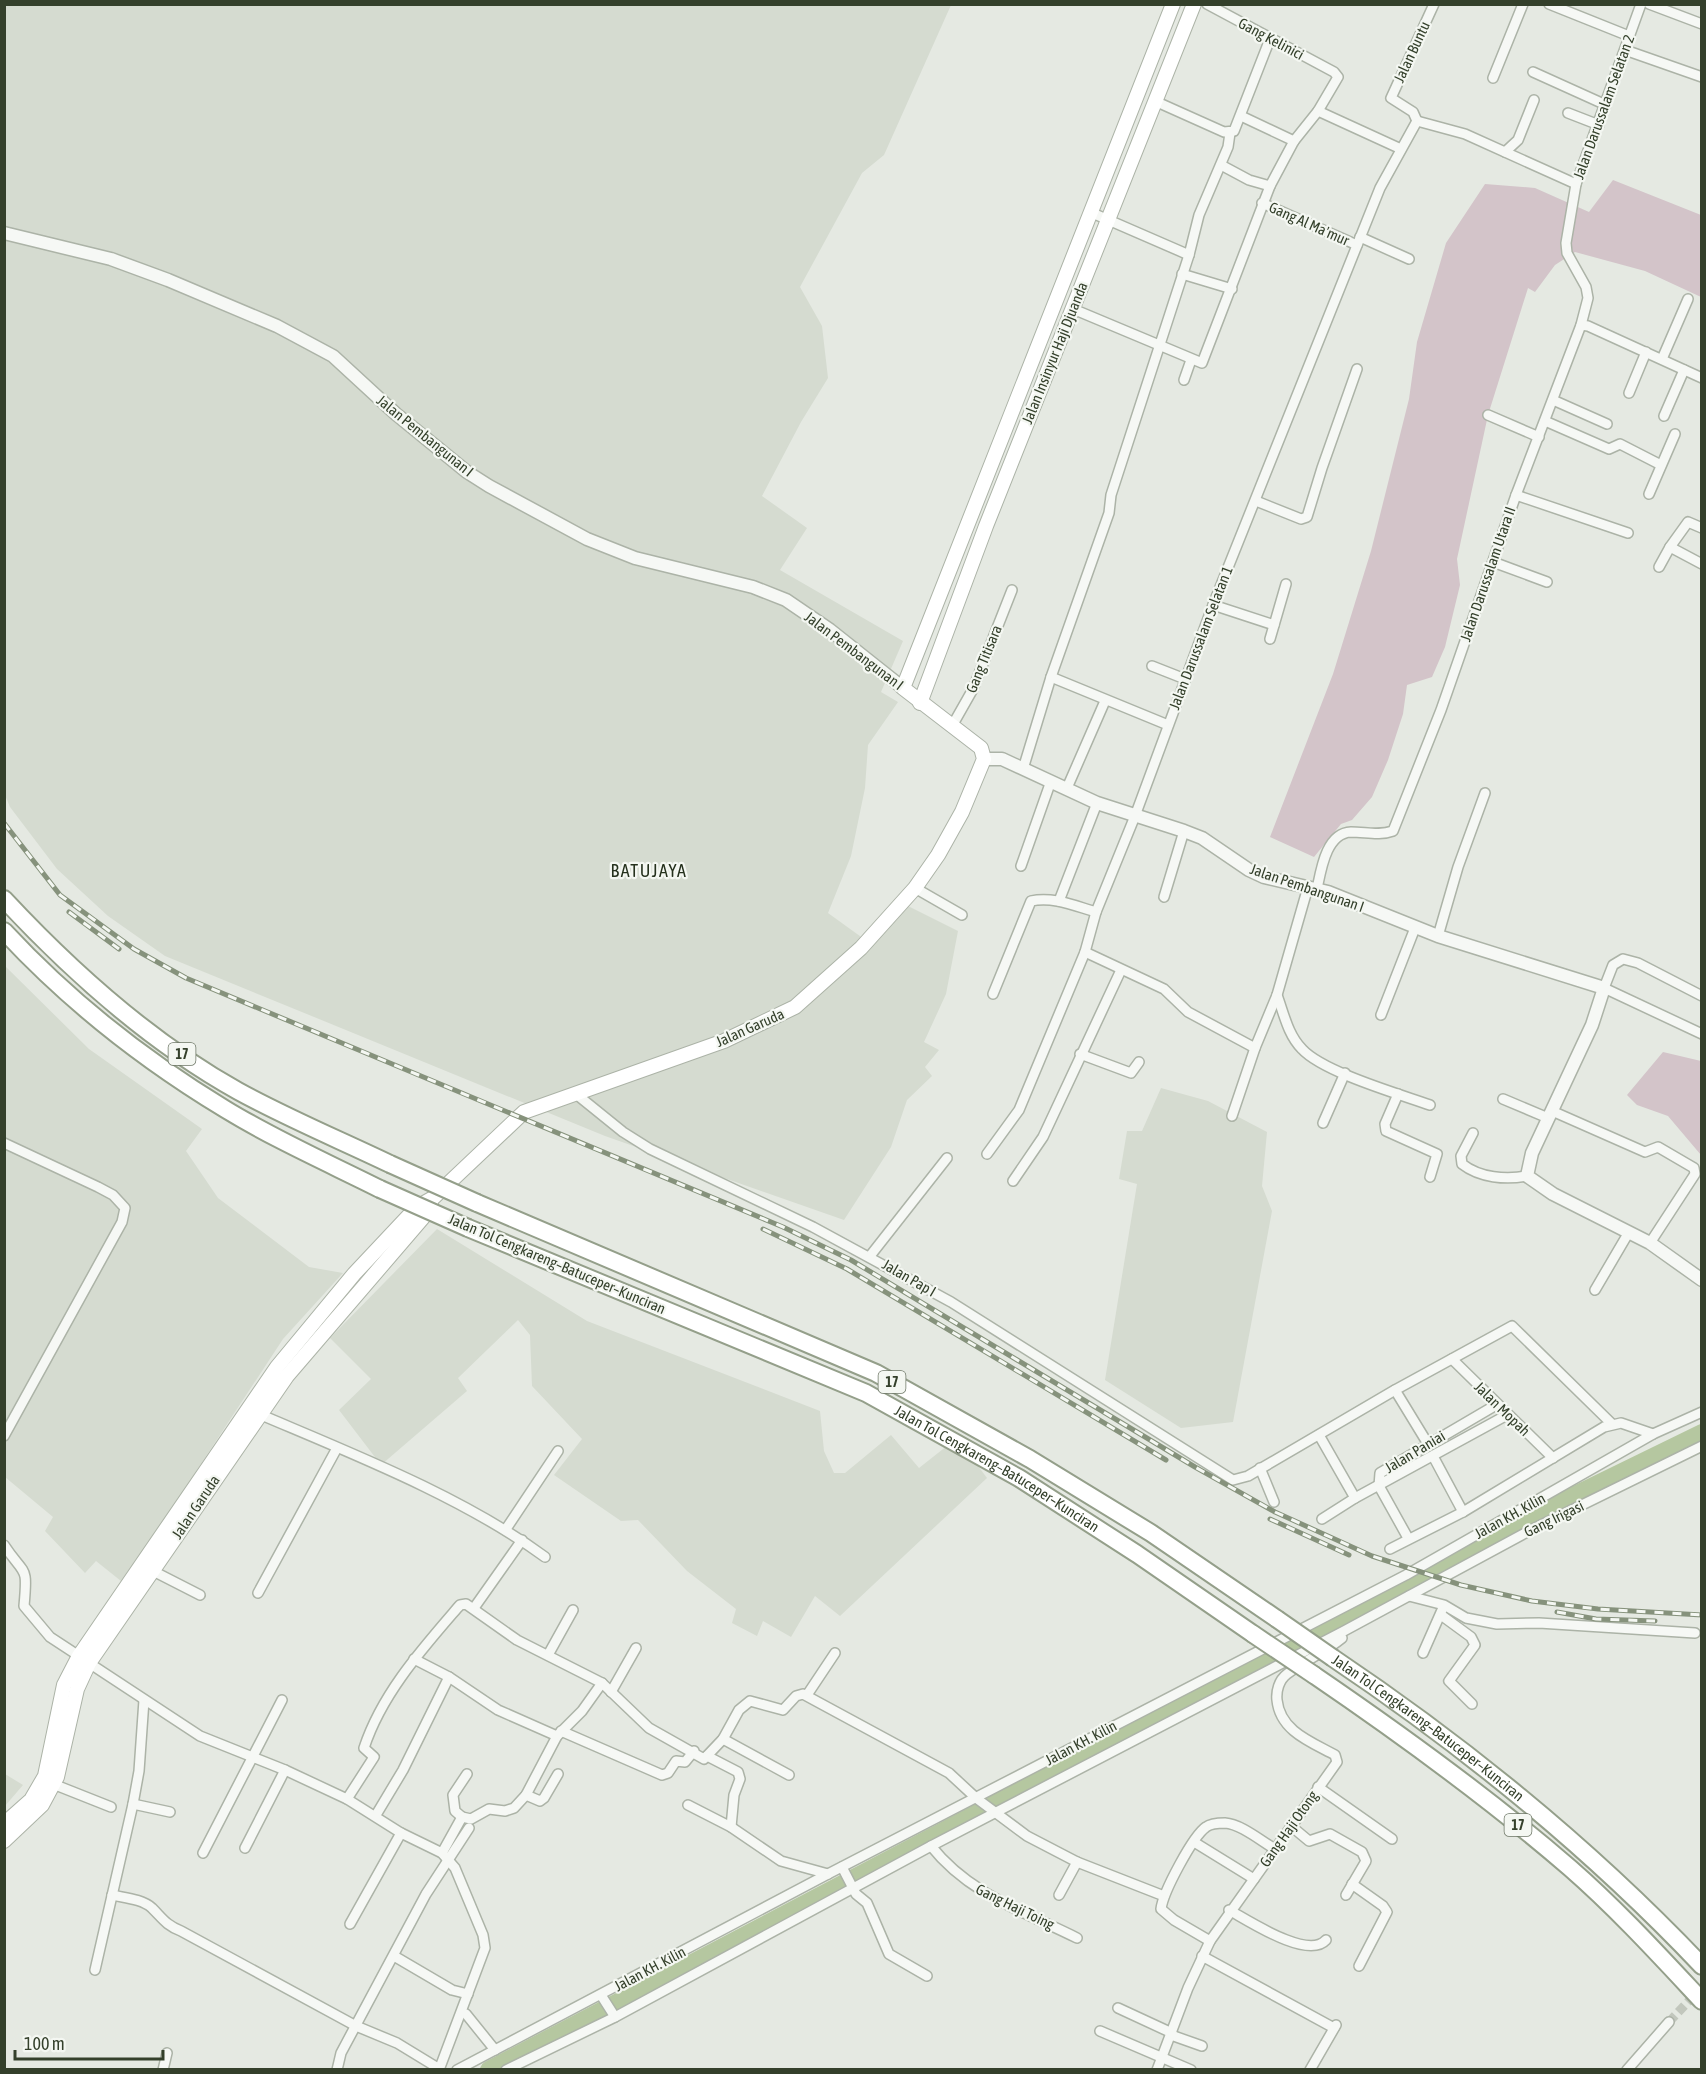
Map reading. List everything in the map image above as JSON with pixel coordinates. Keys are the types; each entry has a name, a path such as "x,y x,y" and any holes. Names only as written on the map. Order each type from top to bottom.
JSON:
{"highway":[{"name":"Jalan Tol Cengkareng–Batuceper–Kunciran","path":"4,899 56,955 141,1027 238,1091 477,1203 876,1373 1041,1465 1151,1533 1415,1713 1589,1854 1701,1966"},
{"name":"Jalan Tol Cengkareng–Batuceper–Kunciran","path":"4,931 40,970 128,1044 225,1109 380,1189 468,1228 866,1393 1019,1478 1137,1554 1401,1734 1571,1869 1639,1934 1701,2001"}],"main road":[{"name":"Jalan Insinyur Haji Djuanda","path":"903,688 1173,4"},
{"name":"Jalan Insinyur Haji Djuanda","path":"920,703 986,526 1194,4"},
{"name":"Jalan Pembangunan I","path":"903,688 981,748 984,759"},
{"name":"Jalan Garuda","path":"4,1841 42,1805 53,1784 84,1660 282,1371 354,1274 417,1207 433,1198 524,1112 724,1041 795,1007 861,948 915,888 938,855 962,812 984,759"},
{"name":"Jalan Garuda","path":"188,1508 259,1414 282,1371 365,1284 426,1214 433,1198"},
{"path":"354,1274 365,1284"},
{"name":"Jalan Garuda","path":"4,1824 31,1800 45,1776 64,1685 153,1571 164,1542"}],"street":[{"name":"Gang Kelinici","path":"1207,4 1336,73 1337,80 1318,111"},
{"name":"Jalan Buntu","path":"1417,121 1413,111 1390,98 1434,4"},
{"path":"1493,78 1523,4"},
{"path":"1549,4 1629,36"},
{"name":"Jalan Darussalam Selatan 2","path":"1573,211 1576,184 1599,126 1641,4"},
{"path":"1649,4 1701,24"},
{"path":"1023,769 1051,677 1110,513 1111,495 1189,255 1199,215 1221,165 1230,132 1237,128 1270,39"},
{"path":"1624,50 1701,77"},
{"path":"1533,72 1606,105"},
{"path":"1505,152 1518,140 1534,100"},
{"path":"1156,102 1230,132"},
{"path":"1073,309 1199,363 1204,360 1232,289 1262,202 1294,141 1318,111 1401,149"},
{"path":"1568,113 1599,126"},
{"path":"1241,116 1294,141"},
{"path":"1417,121 1465,134 1576,184"},
{"name":"Jalan Darussalam Selatan 1","path":"987,1154 1018,1110 1085,952 1096,912 1135,816 1213,605 1358,241 1401,149 1417,121"},
{"path":"1221,165 1249,180 1270,186"},
{"name":"Gang Al Ma'mur","path":"1262,202 1409,260"},
{"name":"Jalan Darussalam Utara II","path":"1312,888 1322,862 1335,840 1348,832 1384,834 1393,831 1441,710 1516,495 1581,325 1588,298 1586,287 1567,253 1566,243 1573,211"},
{"path":"1090,212 1189,255"},
{"name":"Jalan Pembangunan I","path":"4,233 111,259 168,280 277,326 333,356 396,414 467,472 489,486 587,539 635,558 753,587 786,600 830,630 903,688"},
{"path":"1182,274 1232,289"},
{"path":"1662,359 1688,299"},
{"path":"1581,325 1588,326 1701,378"},
{"path":"1629,393 1646,352"},
{"path":"1184,381 1191,360"},
{"path":"1256,501 1301,519 1307,517 1357,369"},
{"path":"1664,416 1684,370"},
{"path":"1553,400 1606,424"},
{"path":"1488,415 1539,437"},
{"path":"1545,421 1609,449 1620,444 1661,465"},
{"path":"1649,495 1675,434"},
{"path":"1516,495 1628,533"},
{"path":"1659,567 1688,522 1701,528"},
{"path":"1670,547 1701,564"},
{"path":"1493,562 1547,582"},
{"path":"1270,639 1286,584"},
{"name":"Gang Titisara","path":"952,726 973,689 1012,590"},
{"path":"1213,605 1274,625"},
{"path":"1152,666 1185,679"},
{"path":"1051,677 1168,725"},
{"path":"1066,788 1105,701"},
{"name":"Jalan Pembangunan I","path":"984,759 1002,759 1097,803 1202,838 1249,870 1264,877 1347,898 1415,928 1604,988"},
{"path":"1021,866 1051,782"},
{"path":"1438,936 1458,867 1485,793"},
{"path":"1059,901 1097,803"},
{"path":"1164,897 1184,831"},
{"path":"915,888 962,915"},
{"path":"1232,1116 1255,1048 1277,995 1312,888"},
{"path":"993,994 1031,901 1041,898 1059,901 1096,912"},
{"path":"1381,1015 1415,928"},
{"path":"1085,952 1164,989 1188,1012 1255,1048"},
{"path":"1527,1176 1532,1153 1592,1025 1613,965 1623,958 1638,963 1701,996"},
{"path":"1012,1180 1043,1137 1121,970"},
{"path":"1604,988 1701,1034"},
{"path":"1277,995 1287,1024 1304,1051 1345,1073 1430,1105"},
{"path":"1080,1054 1131,1073 1139,1062"},
{"path":"1323,1123 1345,1073"},
{"name":"Jalan Pap I","path":"576,1094 623,1132 650,1149 870,1256 951,1302 1233,1480 1248,1476 1260,1468"},
{"path":"1398,1094 1385,1124 1386,1131 1437,1154 1430,1177"},
{"path":"1503,1099 1644,1152 1658,1147 1694,1168 1695,1174 1650,1243"},
{"path":"1473,1133 1461,1156 1460,1161 1465,1167 1493,1177 1514,1179 1527,1176 1553,1194 1650,1243 1701,1280"},
{"path":"4,1143 113,1195 125,1208 122,1222 4,1436"},
{"path":"870,1256 947,1158"},
{"path":"1595,1290 1629,1232"},
{"path":"1274,1502 1260,1468 1512,1326 1612,1424"},
{"name":"Jalan Mopah","path":"1452,1359 1553,1458"},
{"path":"1395,1390 1428,1444"},
{"name":"Jalan Paniai","path":"1379,1486 1380,1473 1497,1405"},
{"name":"Jalan KH. Kilin","path":"506,2070 613,2014 979,1800 1406,1575 1653,1434 1701,1412"},
{"path":"259,1414 446,1498 506,1529 545,1557"},
{"name":"Jalan Paniai","path":"1379,1486 1507,1415"},
{"path":"1390,1549 1463,1512 1612,1424 1621,1423 1653,1434"},
{"path":"1319,1434 1355,1498"},
{"name":"Gang Irigasi","path":"1409,1596 1529,1531 1701,1446"},
{"path":"258,1593 337,1448"},
{"path":"506,1529 558,1451"},
{"path":"1433,1456 1463,1512"},
{"path":"1322,1519 1379,1486 1408,1538"},
{"path":"474,1608 522,1540"},
{"path":"4,1545 24,1569 27,1577 24,1606 50,1637 200,1736 285,1770 347,1799 376,1815 401,1833 446,1856 483,1935 485,1948 438,2069 397,2043 356,2026 182,1930 166,1925 151,1908 139,1901 112,1895"},
{"path":"153,1571 200,1594"},
{"path":"1409,1596 1444,1605 1466,1618 1497,1624 1539,1623 1695,1633"},
{"name":"Jalan KH. Kilin","path":"457,2070 602,1998 828,1874 847,1877 931,1846 1409,1596"},
{"path":"347,1799 374,1756 364,1748 371,1728 414,1659 460,1605 466,1604 517,1640 602,1683 649,1728 694,1751 704,1759 723,1739 738,1710 750,1701 783,1710 796,1696 807,1695 949,1773 979,1800 1027,1836 1077,1862 1164,1896"},
{"path":"1423,1653 1444,1605"},
{"path":"548,1655 573,1610"},
{"path":"1441,1615 1471,1637 1475,1645 1449,1681 1472,1704"},
{"name":"Gang Haji Otong","path":"1157,2070 1210,1941 1229,1910 1254,1879 1337,1762 1337,1758 1293,1731 1283,1721 1278,1709 1277,1694 1285,1676 1340,1640 1344,1631"},
{"path":"611,1692 636,1648"},
{"path":"807,1695 835,1653"},
{"path":"414,1659 449,1677 498,1710 662,1775 668,1773 676,1761 690,1760 694,1751"},
{"path":"376,1815 403,1770 449,1677"},
{"path":"467,1774 453,1795 455,1811 462,1817 471,1819 489,1809 504,1811 514,1808 526,1795 559,1733 582,1711 602,1683"},
{"path":"95,1971 139,1771 144,1700"},
{"path":"204,1853 282,1700"},
{"path":"723,1739 789,1775"},
{"path":"707,1756 738,1772 740,1779 734,1795 731,1827"},
{"path":"244,1848 285,1770"},
{"path":"526,1795 540,1801 558,1774"},
{"path":"53,1784 111,1807"},
{"path":"1318,1787 1392,1839"},
{"path":"133,1804 170,1812"},
{"path":"688,1805 731,1827 781,1861 828,1874"},
{"path":"337,2070 341,2054 446,1856 462,1817"},
{"path":"1210,1941 1161,1909 1164,1896 1194,1842 1207,1826 1222,1823 1231,1824 1275,1849"},
{"path":"1291,1826 1309,1841 1332,1835 1362,1852 1365,1861 1346,1895"},
{"path":"446,1856 469,1828"},
{"path":"350,1924 401,1833"},
{"path":"1194,1842 1254,1879"},
{"name":"Gang Haji Toing","path":"931,1846 948,1867 970,1885 1077,1938"},
{"path":"1059,1895 1077,1862"},
{"path":"847,1877 867,1903 889,1954 927,1976"},
{"path":"1352,1884 1383,1906 1387,1912 1359,1966"},
{"path":"1229,1910 1293,1944 1318,1945 1326,1940"},
{"path":"394,1956 452,1990 468,1994"},
{"path":"1202,1956 1336,2026 1310,2070"},
{"path":"602,1998 613,2014"},
{"path":"1118,2008 1202,2046"},
{"path":"466,2014 495,2050"},
{"path":"1627,2070 1669,2022"},
{"path":"1100,2031 1191,2070"},
{"path":"163,2070 167,2053"}],"shaded area":[{"path":"5,5 951,5 884,155 862,173 800,287 822,326 828,378 801,422 762,496 807,528 780,570 903,641 881,692 898,702 868,745 865,788 851,856 828,913 864,939 904,904 958,931 946,994 924,1042 939,1050 925,1067 932,1076 907,1100 891,1147 844,1220 605,1136 165,956 108,916 57,869 10,807 5,795"},
{"path":"1613,180 1701,215 1701,297 1645,271 1575,252 1555,265 1535,292 1528,288 1488,415 1457,559 1460,585 1445,647 1432,677 1407,685 1403,714 1388,760 1372,797 1352,820 1341,824 1314,857 1270,837 1333,674 1371,551 1409,399 1417,342 1446,243 1485,184 1535,188 1589,212"},
{"path":"4,965 89,1049 202,1129 186,1151 218,1198 309,1267 343,1273 283,1339 121,1581 96,1561 85,1573 45,1531 53,1517 5,1477"},
{"path":"1663,1052 1701,1061 1701,1155 1668,1116 1637,1105 1627,1095"},
{"path":"1161,1088 1208,1101 1267,1132 1262,1186 1272,1211 1233,1422 1181,1428 1105,1380 1137,1184 1119,1179 1127,1131 1142,1131"},
{"path":"437,1229 587,1321 820,1411 824,1451 834,1473 845,1473 891,1435 919,1468 957,1438 987,1478 840,1616 815,1596 791,1637 763,1621 757,1636 732,1623 736,1609 687,1571 638,1520 621,1521 554,1475 582,1439 532,1386 530,1335 518,1320 458,1378 467,1391 381,1465 339,1410 371,1379 330,1338"},
{"path":"5,1774 23,1785 5,1806"}],"waterway":[{"path":"489,2070 1445,1567 1577,1494 1702,1433"}],"tunnel":[{"path":"1669,2022 1702,1987"}],"railway":[{"path":"4,823 60,895 134,949 186,978 783,1227 851,1260 1195,1467 1275,1512 1372,1556 1461,1585 1532,1601 1598,1609 1702,1615"},
{"path":"69,912 119,949"},
{"path":"763,1229 847,1269 1166,1460"},
{"path":"1270,1519 1349,1555"},
{"path":"1557,1612 1596,1619 1655,1621"}],"district":[{"name":"BATUJAYA","path":"649,871"}]}
